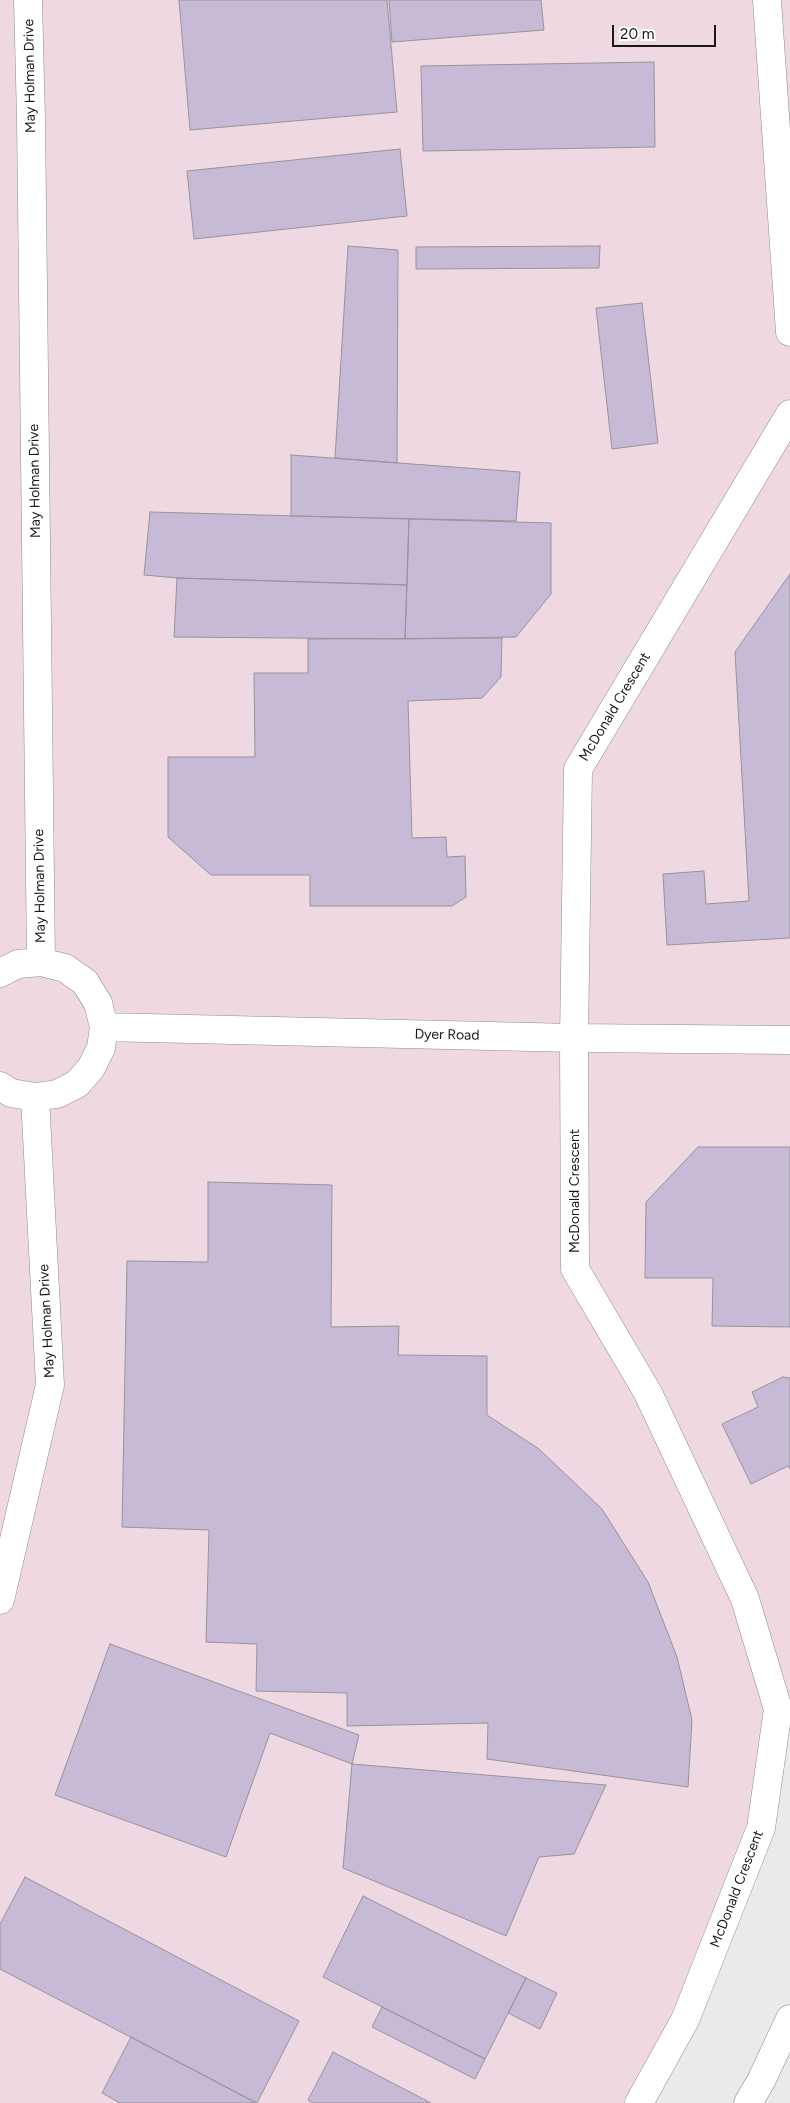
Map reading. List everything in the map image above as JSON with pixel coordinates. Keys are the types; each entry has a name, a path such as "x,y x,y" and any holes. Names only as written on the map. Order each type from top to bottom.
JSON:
{"street":[{"name":"May Holman Drive","path":"28,0 41,962"},
{"path":"767,0 790,332"},
{"name":"McDonald Crescent","path":"638,2103 685,2020 761,1828 778,1708 745,1598 648,1393 575,1269 574,1038 578,769 790,414"},
{"path":"0,972 18,964 41,962 65,968 85,982 98,1003 104,1027 101,1048 91,1068 77,1084 57,1094 35,1097 11,1093 0,1086"},
{"name":"Dyer Road","path":"104,1027 574,1038 790,1040"},
{"name":"May Holman Drive","path":"0,1600 50,1384 35,1097"},
{"path":"748,2103 761,2081 790,2019"}],"shaded area":[{"path":"0,0 790,0 790,1699 783,1701 760,1834 640,2103 0,2103"}],"building":[{"path":"179,0 387,0 397,112 190,130"},
{"path":"389,0 541,0 544,30 392,42"},
{"path":"654,62 655,147 423,151 421,66"},
{"path":"400,149 407,216 194,239 187,171"},
{"path":"348,246 398,250 397,463 335,458"},
{"path":"600,246 599,268 416,269 416,247"},
{"path":"642,303 658,443 612,449 596,308"},
{"path":"291,455 520,472 516,521 291,516"},
{"path":"150,512 409,519 407,585 177,578 144,575"},
{"path":"409,519 551,523 551,594 516,637 405,639"},
{"path":"790,574 790,938 667,945 663,874 704,871 706,904 749,901 735,652"},
{"path":"177,578 407,585 405,639 174,637"},
{"path":"502,638 501,677 482,698 408,701 412,838 446,837 447,857 465,856 466,897 452,906 310,906 310,875 211,875 168,837 168,757 255,757 254,673 308,673 308,639"},
{"path":"698,1147 790,1147 790,1327 712,1326 713,1278 645,1278 646,1202"},
{"path":"208,1182 332,1185 331,1327 399,1326 398,1355 487,1356 487,1415 539,1449 602,1509 648,1582 677,1657 692,1720 688,1787 487,1759 488,1723 347,1726 347,1693 256,1691 257,1644 206,1642 209,1530 122,1527 127,1261 208,1262"},
{"path":"783,1377 790,1378 790,1469 788,1466 751,1484 722,1424 758,1407 752,1392"},
{"path":"110,1644 359,1735 352,1764 270,1733 226,1857 55,1795"},
{"path":"352,1764 606,1785 574,1854 539,1857 506,1936 343,1868"},
{"path":"25,1877 299,2021 257,2103 0,1969 0,1924"},
{"path":"363,1896 526,1978 485,2059 323,1977"},
{"path":"526,1978 557,1993 540,2029 508,2013"},
{"path":"382,2007 485,2059 475,2079 372,2027"},
{"path":"131,2037 256,2103 120,2103 102,2093"},
{"path":"333,2052 431,2103 313,2103 308,2100"}]}
